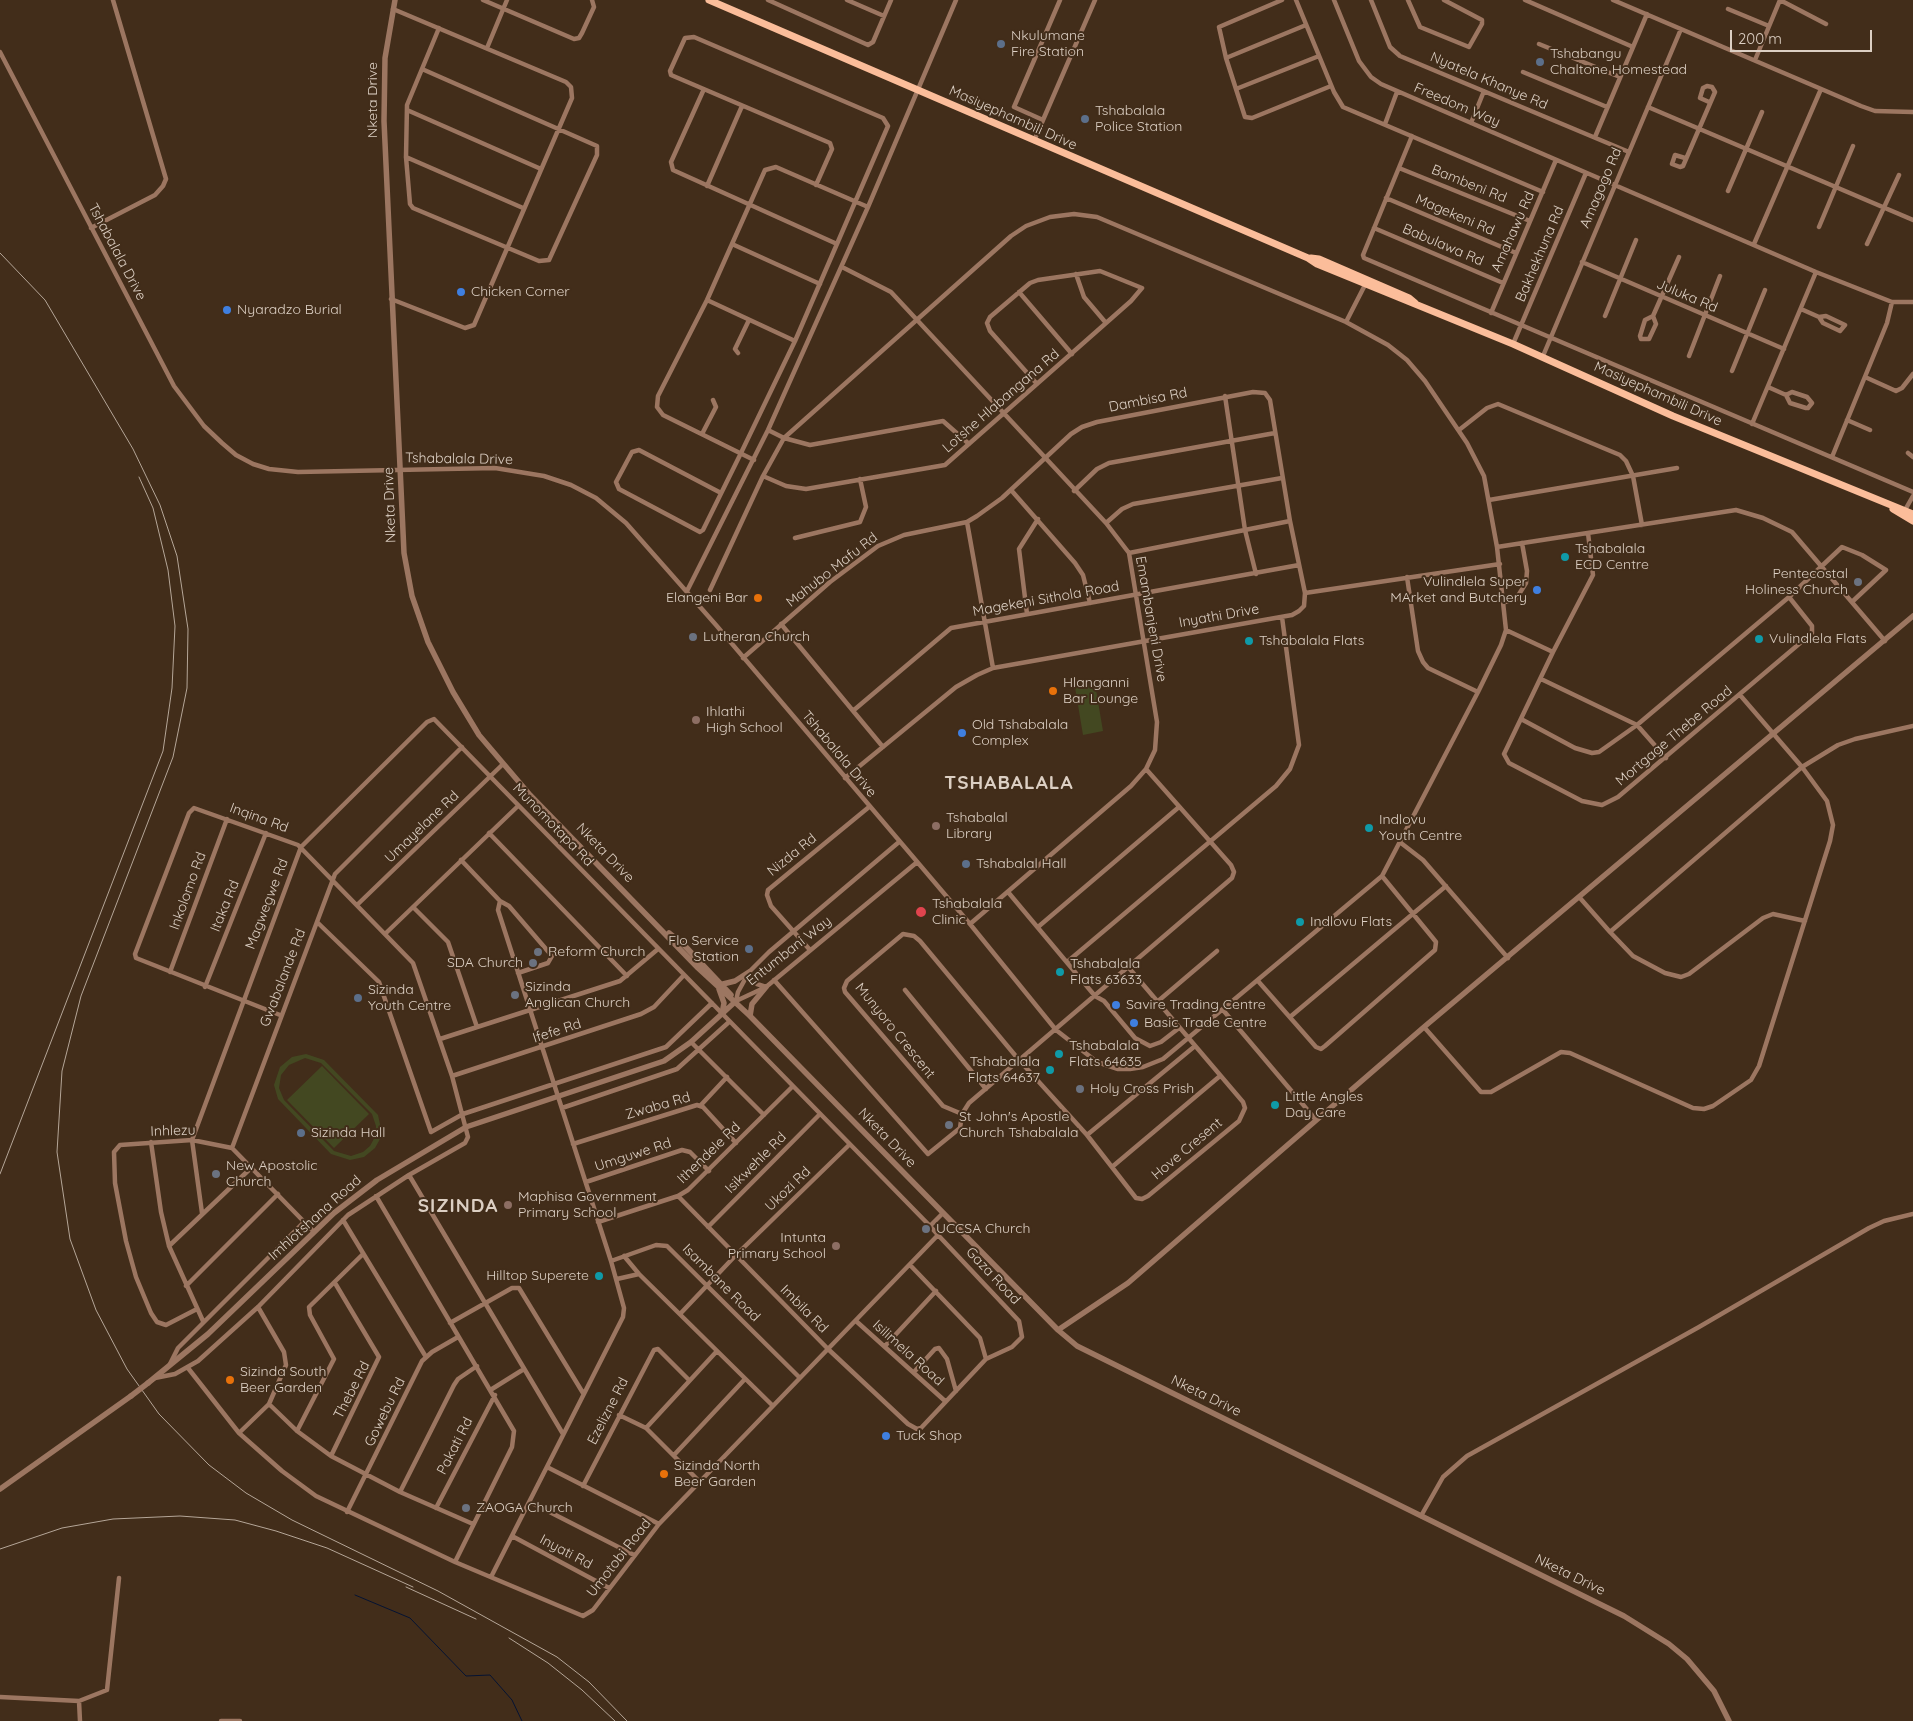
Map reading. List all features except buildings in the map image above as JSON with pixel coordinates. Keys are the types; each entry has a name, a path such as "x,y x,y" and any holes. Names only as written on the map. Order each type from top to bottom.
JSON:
{"main road":[{"name":"Masiyephambili Drive","path":"709,0 1308,258 1319,259 1367,282 1409,298 1417,304 1542,356 1673,416 1889,506 1913,514"},
{"name":"Masiyephambili Drive","path":"1889,506 1913,521"}],"street":[{"path":"91,228 155,195 166,179 114,0"},
{"name":"Nketa Drive","path":"395,0 388,36 384,90 391,299 404,553 420,622 438,666 465,714 502,765 656,924 736,1001 1058,1330 1077,1346 1624,1616 1652,1632 1677,1650 1696,1669 1714,1691 1730,1721"},
{"path":"483,0 577,39 581,36 594,7 592,0"},
{"path":"487,48 507,0"},
{"path":"768,0 868,45 873,42 891,0"},
{"path":"847,0 884,16"},
{"path":"687,591 768,430 842,267 956,0"},
{"path":"1044,120 1014,107 1060,0"},
{"path":"1034,141 1094,0"},
{"path":"1282,0 1219,27 1226,58 1245,117 1249,119 1332,86"},
{"path":"1296,0 1332,86 1344,107 1543,192"},
{"name":"Freedom Way","path":"1334,0 1362,67 1375,81 1816,272 1892,302"},
{"name":"Nyatela Khanye Rd","path":"1372,0 1390,47 1395,53 1629,152"},
{"path":"1408,0 1420,27 1469,47 1482,24 1482,20 1444,0"},
{"path":"1525,0 1633,47"},
{"path":"1613,0 1875,111 1913,112"},
{"path":"1755,60 1780,0 1826,24"},
{"path":"391,299 465,328 472,327 572,98 571,87 487,48 393,9"},
{"path":"1728,9 1769,26"},
{"path":"1595,137 1647,14"},
{"path":"1226,58 1306,25"},
{"path":"422,69 596,145 597,155 549,260 539,261 412,207 408,200 406,157 408,102 439,28"},
{"name":"Amagogo Rd","path":"1542,356 1681,29"},
{"path":"721,493 639,450 632,452 616,482 620,489 700,532 703,530 795,341 887,133 888,126 885,120 694,37 687,37 670,74 830,143 832,149 816,185"},
{"path":"1539,44 1620,77"},
{"name":"Tshabalala Drive","path":"0,52 180,396 204,426 236,455 261,467 298,472 401,469 506,469 544,476 584,491 614,512 687,591 916,863 970,924 1056,1030 1097,1062 1118,1069 1143,1067 1155,1063 1223,1010 1382,876 1401,843 1478,692 1501,645 1506,630"},
{"path":"1236,90 1319,56"},
{"path":"1523,72 1607,108"},
{"path":"704,89 670,165 674,172 837,244"},
{"path":"1754,244 1786,166 1821,89"},
{"path":"1471,123 1484,91"},
{"path":"1385,124 1397,92"},
{"path":"1686,158 1709,102"},
{"path":"707,186 742,106"},
{"path":"1648,107 1913,220"},
{"path":"407,110 541,169"},
{"path":"1728,191 1762,112"},
{"path":"1412,136 1363,255 1364,258 1913,492"},
{"path":"1819,227 1853,146"},
{"path":"406,157 524,208"},
{"name":"Amahawu Rd","path":"1491,313 1556,160"},
{"path":"754,460 663,415 658,410 657,403 707,300 750,205 761,175 770,167 776,167 868,207"},
{"name":"Bambeni Rd","path":"1399,168 1530,221"},
{"name":"Bakhekhuna Rd","path":"1513,344 1586,172"},
{"path":"1867,244 1899,175"},
{"name":"Magekeni Rd","path":"1386,198 1516,252"},
{"path":"710,590 763,476 784,438 1017,231 1050,217 1074,214 1097,217 1346,322 1388,345 1407,360 1425,381 1459,430 1480,466 1490,500 1505,602 1506,630 1553,652"},
{"name":"Babulawa Rd","path":"1374,228 1503,283"},
{"path":"1605,316 1636,240"},
{"path":"732,244 820,284"},
{"path":"1653,316 1656,324 1650,339 1641,339 1640,336 1645,320 1653,316 1679,257"},
{"name":"Juluka Rd","path":"1582,262 1784,350"},
{"name":"Emambanjeni Drive","path":"842,267 891,292 1044,459 1106,523 1129,554 1144,641 1157,735 1155,750 1146,769 1131,786 970,924"},
{"name":"Lotshe Hlabangana Rd","path":"763,476 786,486 806,489 945,465 1131,301 1142,288 1100,271 1076,274"},
{"path":"1752,424 1816,272"},
{"path":"1037,384 988,327 990,317 1034,281 1076,274 1084,297 1106,322"},
{"path":"1689,356 1720,276"},
{"path":"1346,322 1367,282"},
{"path":"1732,371 1765,290"},
{"path":"1019,292 1072,354"},
{"path":"707,300 795,341"},
{"path":"1832,457 1887,323 1892,302 1913,302"},
{"path":"1801,308 1818,316 1826,316 1845,325 1840,331 1823,323 1818,316"},
{"path":"738,353 735,349 749,320"},
{"path":"1865,377 1896,391 1902,388 1913,374"},
{"path":"1768,388 1786,395 1790,403 1806,408 1812,403 1807,397 1792,392 1786,395"},
{"name":"Dambisa Rd","path":"1044,459 1071,434 1088,424 1253,392 1267,395 1275,433"},
{"path":"1225,396 1246,530 1256,574"},
{"path":"702,434 716,407 713,400"},
{"path":"1459,430 1487,408 1498,404 1620,455 1626,461 1633,476 1642,525"},
{"path":"1847,420 1870,430"},
{"path":"768,430 805,445 943,421 970,444"},
{"path":"1074,491 1098,469 1109,463 1275,433 1305,593 1500,564"},
{"path":"1908,453 1913,457"},
{"name":"Mahubo Mafu Rd","path":"743,658 853,564 885,542 914,532 967,522 986,511 1044,459"},
{"path":"1490,500 1677,468"},
{"path":"1106,523 1122,509 1133,504 1282,478"},
{"path":"795,538 860,522 866,507 860,479"},
{"path":"1011,490 1075,563 1083,575 1090,603"},
{"path":"1905,510 1913,496"},
{"path":"1497,547 1736,510 1763,518 1792,532 1853,601 1885,641"},
{"path":"1027,614 1019,549 1038,519"},
{"path":"1129,554 1290,521"},
{"path":"967,522 994,668"},
{"name":"Mortgage Thebe Road","path":"1588,533 1593,574 1504,754 1506,762 1582,801 1602,805 1618,798 1812,634 1812,626 1789,597"},
{"path":"1505,602 1519,596 1526,583 1522,543"},
{"path":"1521,719 1575,748 1592,753 1606,749 1789,597 1842,547 1884,568 1885,573 1853,601"},
{"name":"Magekeni Sithola Road","path":"854,710 941,634 951,628 1299,565"},
{"path":"1407,577 1418,651 1423,662 1428,668 1478,692"},
{"name":"Inyathi Drive","path":"845,778 956,687 994,668 1282,617 1299,612 1304,606 1305,593"},
{"path":"1058,1330 1128,1283 1424,1027 1580,898 1913,616"},
{"path":"1067,962 1284,778 1297,754 1299,745 1298,723 1282,617"},
{"path":"781,624 883,747"},
{"path":"1541,679 1637,725 1666,758"},
{"path":"1424,1027 1481,1092 1491,1092 1556,1053 1566,1052 1693,1108 1704,1109 1713,1106 1751,1080 1756,1074 1830,841 1833,825 1827,801 1802,767 1740,694"},
{"name":"Munomotapa Rd","path":"431,720 437,720 518,806 930,1226"},
{"name":"Magwegwe Rd","path":"192,1140 242,1001 301,848 431,720"},
{"path":"1610,932 1802,767 1846,742 1913,726"},
{"name":"Gwabalande Rd","path":"232,1148 280,1015 332,879 338,868 462,748"},
{"name":"Umayelane Rd","path":"357,905 502,765"},
{"path":"774,980 928,1154 960,1128 962,1114 969,1103 1232,878 1234,872 1231,865 1146,769"},
{"path":"386,933 518,806"},
{"name":"Nizda Rd","path":"793,931 772,906 767,895 768,890 869,807"},
{"path":"1038,927 1179,807"},
{"name":"Inqina Rd","path":"280,1015 137,960 135,954 190,810 195,808 227,818 301,848 386,933 416,967 452,1076 466,1127"},
{"name":"Inkolomo Rd","path":"170,972 227,818"},
{"name":"Itaka Rd","path":"205,987 266,833"},
{"path":"489,833 628,976"},
{"name":"Entumbani Way","path":"736,1001 738,992 749,972 793,931 899,842"},
{"path":"1401,843 1418,855 1508,958"},
{"path":"461,860 500,901 509,906 552,956 548,963 518,973"},
{"name":"Entumbani Way","path":"736,1001 766,987 916,863"},
{"path":"1258,981 1316,1047 1321,1049 1325,1046 1432,954 1436,942 1382,876"},
{"path":"1290,1017 1446,886"},
{"path":"1008,892 1095,996 1104,1000 1135,1038 1150,1046 1161,1042 1179,1028"},
{"path":"1580,898 1633,956 1653,967 1681,977 1690,974 1763,918 1773,914 1805,921"},
{"path":"491,1577 623,1317 624,1308 617,1279 498,910 500,901"},
{"path":"413,907 448,942 477,1027"},
{"path":"317,922 379,982 431,1132 463,1114 666,1047 712,1003"},
{"path":"793,931 810,950"},
{"name":"Munyoro Crescent","path":"962,1114 943,1106 845,992 844,988 847,981 896,938 903,934 914,936 1019,1060"},
{"path":"440,1039 620,981 658,949"},
{"path":"1157,1002 1217,951"},
{"name":"Hove Cresent","path":"1019,1060 1087,1135 1136,1198 1146,1198 1239,1121 1245,1108 1189,1038 1129,968"},
{"path":"722,1014 723,996 721,986 735,982 749,972 757,984 766,987 752,1004 750,1016"},
{"name":"Ifefe Rd","path":"452,1076 542,1048 649,1011 684,975"},
{"path":"904,990 986,1089"},
{"name":"Imhlotshana Road","path":"0,1489 148,1384 170,1366 223,1320 314,1232 377,1180 466,1127 664,1061 691,1042 736,1001"},
{"path":"1223,1010 1316,1120"},
{"path":"562,1108 674,1070 700,1050 729,1022"},
{"path":"691,1042 764,1115"},
{"path":"1087,1135 1195,1046"},
{"path":"1112,1167 1220,1076"},
{"path":"700,1106 727,1077"},
{"name":"Ithendele Rd","path":"598,1222 678,1196 694,1186 792,1087"},
{"name":"Zwaba Rd","path":"573,1144 694,1105 700,1106 736,1143"},
{"name":"Isikwehle Rd","path":"708,1227 820,1115"},
{"path":"155,1378 175,1374 188,1368 258,1307 343,1220 409,1175 464,1143 468,1137 466,1127"},
{"path":"192,1140 202,1213"},
{"name":"Inhlezu","path":"197,1309 166,1325 160,1324 151,1313 136,1277 126,1241 116,1182 116,1150 120,1145 192,1140 232,1148"},
{"path":"151,1142 161,1212 169,1246 203,1322"},
{"name":"Ukozi Rd","path":"680,1314 849,1144"},
{"path":"232,1148 314,1232"},
{"name":"Umguwe Rd","path":"586,1182 682,1150 690,1152 709,1171"},
{"path":"169,1246 252,1167"},
{"path":"409,1175 563,1434"},
{"path":"186,1286 278,1194"},
{"path":"376,1196 458,1337 492,1389 512,1426 515,1436 455,1562"},
{"name":"Imbila Rd","path":"678,1196 828,1349 912,1428 921,1428 945,1401"},
{"path":"938,1235 930,1226 943,1213"},
{"path":"1421,1516 1443,1477 1467,1456 1699,1327 1869,1228 1884,1221 1913,1214"},
{"path":"343,1220 426,1357 458,1337"},
{"path":"170,1366 174,1352 304,1222"},
{"name":"Umotobi Road","path":"188,1368 239,1433 307,1490 347,1512 455,1562 580,1616 593,1610 659,1524 938,1235"},
{"name":"Gaza Road","path":"938,1235 1019,1321 1022,1337 1012,1347 986,1359"},
{"name":"Isambane Road","path":"611,1261 656,1245 667,1246 800,1378"},
{"path":"297,1431 334,1359 310,1315 309,1308 363,1254"},
{"path":"624,1256 638,1274 773,1406"},
{"path":"910,1265 980,1338 986,1359 945,1401"},
{"path":"617,1279 638,1274"},
{"name":"Thebe Rd","path":"331,1456 379,1357 335,1283"},
{"path":"450,1323 512,1288 519,1288 583,1393"},
{"path":"885,1346 936,1292"},
{"path":"239,1433 269,1404 285,1370 284,1352 258,1307"},
{"name":"Isilimela Road","path":"856,1321 945,1401"},
{"path":"914,1372 935,1349 939,1348 947,1359 956,1391"},
{"name":"Ezelizne Rd","path":"583,1486 652,1352 656,1349 689,1380"},
{"path":"646,1428 717,1352"},
{"name":"Gowebu Rd","path":"347,1512 426,1357"},
{"path":"400,1492 454,1384 477,1366"},
{"path":"492,1389 524,1369"},
{"path":"674,1455 745,1379"},
{"name":"Pakati Rd","path":"436,1508 495,1395"},
{"path":"269,1404 297,1431 331,1456 366,1476 473,1524"},
{"path":"619,1415 646,1428 700,1482"},
{"path":"547,1467 659,1524"},
{"path":"530,1502 634,1555"},
{"name":"Inyati Rd","path":"512,1536 610,1588"},
{"path":"0,1697 79,1701 108,1689 120,1578"},
{"path":"79,1701 80,1721"},
{"path":"220,1721 240,1721"}],"green space":[{"path":"1095,684 1103,731 1083,735 1075,687"},
{"path":"306,1054 324,1060 378,1115 381,1129 380,1139 375,1148 364,1157 350,1160 331,1154 278,1099 274,1085 280,1067 292,1057","holes":["305,1058 321,1063 372,1114 376,1126 376,1135 370,1146 363,1152 351,1156 334,1151 284,1100 279,1088 281,1075 289,1065"]},
{"path":"322,1066 369,1114 334,1148 287,1100"}],"waterway":[{"path":"355,1595 410,1618 466,1676 490,1675 512,1700 522,1721"}],"railway":[{"path":"0,253 45,300 133,449 160,505 177,556 188,629 187,688 173,757 81,996 62,1071 57,1152 70,1239 96,1310 127,1369 159,1414 209,1465 246,1493 292,1520 438,1591 557,1657 589,1682 627,1721"},
{"path":"0,1174 163,751 172,688 175,626 168,570 153,508 139,477"},
{"path":"0,1549 62,1528 113,1519 180,1516 235,1520 327,1548 413,1587"},
{"path":"406,1587 476,1619"},
{"path":"509,1638 548,1663 582,1690 615,1721"}],"place":[{"name":"Nkulumane Fire Station","path":"1001,44"},
{"name":"Tshabangu Chaltone Homestead","path":"1540,62"},
{"name":"Tshabalala Police Station","path":"1085,119"},
{"name":"Chicken Corner","path":"461,292"},
{"name":"Nyaradzo Burial","path":"227,310"},
{"name":"Tshabalala ECD Centre","path":"1565,557"},
{"name":"Pentecostal Holiness Church","path":"1858,582"},
{"name":"Vulindlela Super MArket and Butchery","path":"1537,590"},
{"name":"Elangeni Bar","path":"758,598"},
{"name":"Lutheran Church","path":"693,637"},
{"name":"Vulindlela Flats","path":"1759,639"},
{"name":"Tshabalala Flats","path":"1249,641"},
{"name":"Hlanganni Bar Lounge","path":"1053,691"},
{"name":"Ihlathi High School","path":"696,720"},
{"name":"Old Tshabalala Complex","path":"962,733"},
{"name":"Tshabalal Library","path":"936,826"},
{"name":"Indlovu Youth Centre","path":"1369,828"},
{"name":"Tshabalal Hall","path":"966,864"},
{"name":"Tshabalala Clinic","path":"921,912"},
{"name":"Indlovu Flats","path":"1300,922"},
{"name":"Flo Service Station","path":"749,949"},
{"name":"Reform Church","path":"538,952"},
{"name":"SDA Church","path":"533,963"},
{"name":"Tshabalala Flats 63633","path":"1060,972"},
{"name":"Sizinda Anglican Church","path":"515,995"},
{"name":"Sizinda Youth Centre","path":"358,998"},
{"name":"Savire Trading Centre","path":"1116,1005"},
{"name":"Basic Trade Centre","path":"1134,1023"},
{"name":"Tshabalala Flats 64635","path":"1059,1054"},
{"name":"Tshabalala Flats 64637","path":"1050,1070"},
{"name":"Holy Cross Prish","path":"1080,1089"},
{"name":"Little Angles Day Care","path":"1275,1105"},
{"name":"St John's Apostle Church Tshabalala","path":"949,1125"},
{"name":"Sizinda Hall","path":"301,1133"},
{"name":"New Apostolic Church","path":"216,1174"},
{"name":"Maphisa Government Primary School","path":"508,1205"},
{"name":"UCCSA Church","path":"926,1229"},
{"name":"Intunta Primary School","path":"836,1246"},
{"name":"Hilltop Superete","path":"599,1276"},
{"name":"Sizinda South Beer Garden","path":"230,1380"},
{"name":"Tuck Shop","path":"886,1436"},
{"name":"Sizinda North Beer Garden","path":"664,1474"},
{"name":"ZAOGA Church","path":"466,1508"}],"district":[{"name":"TSHABALALA","path":"1009,783"},
{"name":"SIZINDA","path":"458,1206"}]}
